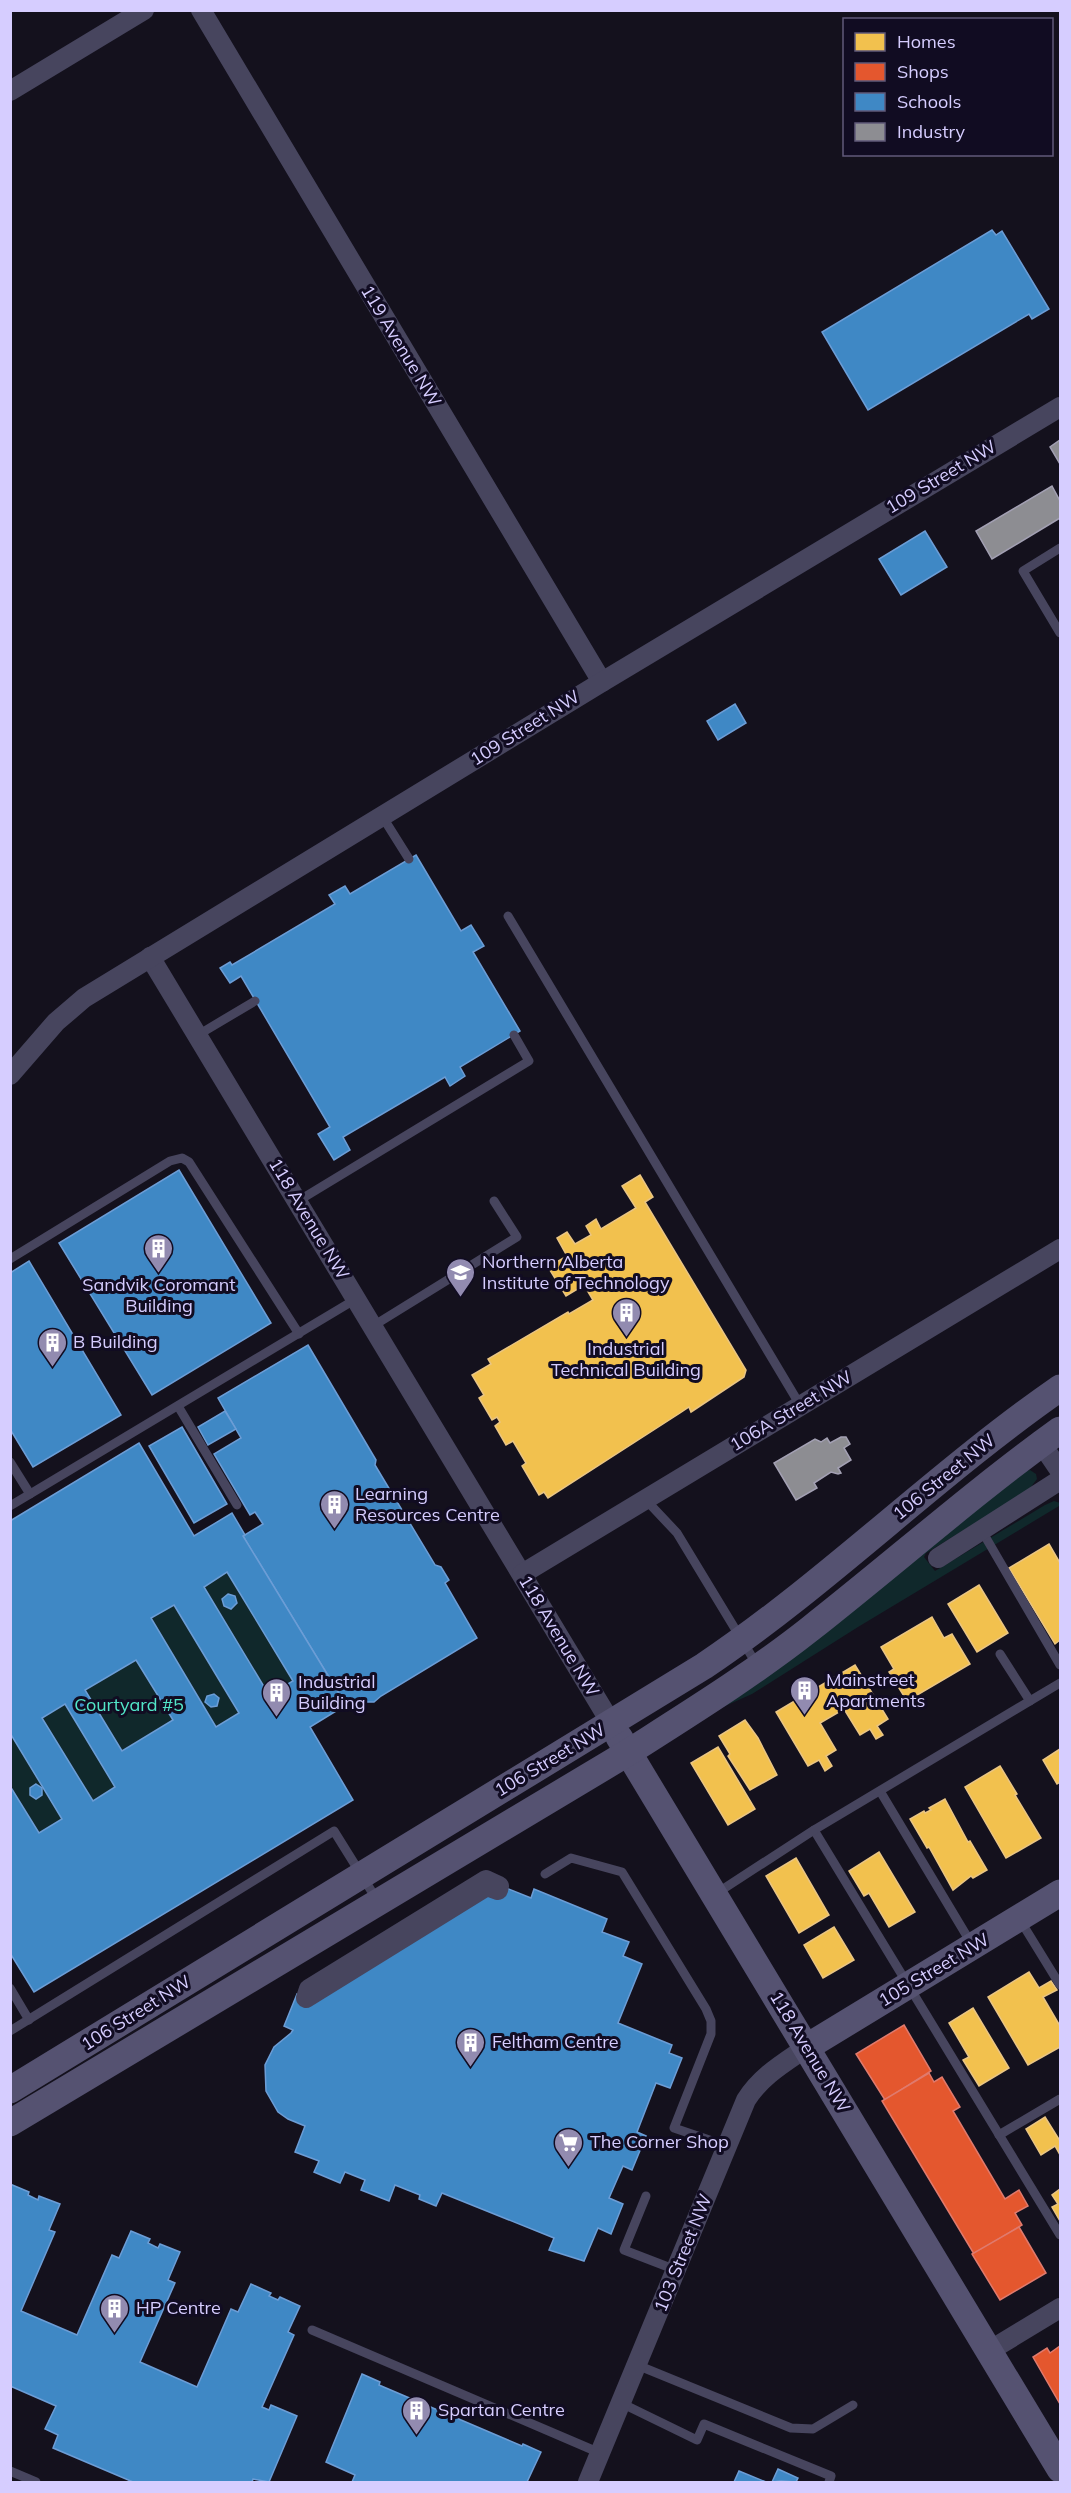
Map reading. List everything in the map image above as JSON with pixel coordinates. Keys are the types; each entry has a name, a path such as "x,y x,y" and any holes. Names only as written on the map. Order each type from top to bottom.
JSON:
{"main road":[{"name":"106 Street NW","path":"10,2090 611,1723 741,1641 788,1606 948,1472 1060,1388"},
{"name":"106 Street NW","path":"10,2123 629,1752 758,1668 1051,1436"},
{"name":"118 Avenue NW","path":"611,1723 1060,2469"},
{"name":"105 Street NW","path":"807,2047 1060,1893"}],"street":[{"path":"10,91 144,10"},
{"name":"119 Avenue NW","path":"201,10 602,682"},
{"name":"109 Street NW","path":"10,1075 69,1009 150,957 1060,406"},
{"name":"118 Avenue NW","path":"150,957 611,1723"},
{"name":"106A Street NW","path":"522,1574 1060,1249"},
{"path":"1051,1436 1060,1471"},
{"path":"938,1558 1060,1480"},
{"path":"486,1880 499,1886 498,1890 487,1886 306,1998 309,1989 486,1880"},
{"name":"103 Street NW","path":"588,2482 746,2100 755,2086 768,2073 807,2047"},
{"path":"989,2351 1060,2308"}],"lane":[{"path":"1060,548 1023,571 1060,633"},
{"path":"382,816 409,860"},
{"path":"508,916 800,1405"},
{"path":"198,1035 255,1001"},
{"path":"298,1202 529,1061 514,1035"},
{"path":"10,1259 170,1161 182,1158 189,1162 299,1334"},
{"path":"373,1326 516,1237 494,1201"},
{"path":"10,1506 356,1299"},
{"path":"178,1406 237,1505"},
{"path":"10,1462 30,1494"},
{"path":"645,1498 677,1533 758,1668"},
{"path":"982,1531 1060,1665"},
{"path":"1000,1654 1030,1701"},
{"path":"715,1895 814,1830 1060,1683"},
{"path":"880,1791 973,1946"},
{"path":"814,1830 1060,2235"},
{"path":"10,2031 334,1831 378,1903"},
{"path":"545,1874 571,1858 622,1872 706,2009 711,2021 711,2034 674,2128 727,2146"},
{"path":"1019,1918 1060,1985"},
{"path":"10,1988 29,2020"},
{"path":"999,2135 1060,2099"},
{"path":"645,2196 624,2250 676,2270"},
{"path":"312,2330 600,2453"},
{"path":"637,2365 791,2427 813,2428 853,2405"},
{"path":"621,2403 697,2440 704,2424 831,2476 828,2482"},
{"path":"10,2471 36,2482"}],"green space":[{"path":"1030,1470 1036,1474 1037,1479 1027,1492 926,1553 924,1557 935,1571 1045,1505 1054,1501 1060,1503 1059,1506 752,1694 723,1707 1023,1472"},
{"path":"227,1572 293,1681 269,1695 204,1587"},
{"path":"174,1605 239,1713 216,1727 151,1618"},
{"name":"Courtyard #5","path":"136,1660 173,1720 122,1751 85,1690"},
{"path":"65,1704 115,1787 93,1801 42,1718"},
{"path":"11,1733 62,1819 39,1833 11,1786"}],"building: Homes":[{"name":"Industrial Technical Building","path":"640,1175 653,1197 645,1202 746,1370 744,1377 691,1412 689,1407 548,1498 544,1492 539,1495 522,1466 526,1463 513,1441 506,1445 495,1426 500,1422 497,1417 492,1420 479,1398 484,1395 472,1375 491,1364 488,1359 593,1300 584,1285 566,1296 548,1267 567,1256 557,1238 567,1232 575,1244 591,1235 586,1226 596,1219 601,1229 636,1208 622,1186"},
{"path":"1049,1544 1060,1563 1060,1640 1055,1644 1009,1568"},
{"path":"979,1585 1008,1633 977,1652 948,1604"},
{"path":"932,1617 944,1638 952,1634 970,1664 907,1701 889,1672 894,1669 881,1647"},
{"name":"Mainstreet Apartments","path":"855,1665 888,1719 877,1726 883,1735 876,1739 870,1729 860,1735 844,1709 820,1723 836,1750 826,1756 832,1766 825,1771 819,1760 808,1766 776,1712"},
{"path":"745,1720 758,1738 777,1775 750,1790 728,1756 730,1754 719,1736"},
{"path":"718,1747 755,1809 728,1825 691,1763"},
{"path":"1060,1749 1060,1782 1057,1784 1043,1760"},
{"path":"1000,1766 1041,1838 1006,1858 965,1787"},
{"path":"945,1799 968,1842 970,1841 987,1870 973,1878 971,1876 953,1890 910,1819 924,1811 925,1813 931,1810 929,1808"},
{"path":"879,1852 915,1912 889,1927 869,1893 864,1896 849,1871"},
{"path":"796,1858 829,1915 799,1933 766,1876"},
{"path":"834,1927 854,1960 823,1978 804,1945"},
{"path":"1029,1972 1039,1988 1051,1981 1057,1990 1043,1997 1060,2026 1060,2047 1028,2065 988,1997"},
{"path":"973,2008 1009,2068 979,2086 963,2060 969,2057 949,2023"},
{"path":"1045,2117 1060,2141 1059,2153 1055,2146 1041,2155 1026,2129"},
{"path":"1060,2189 1060,2221 1052,2207 1058,2204 1052,2195"}],"building: Shops":[{"path":"904,2025 931,2071 885,2100 856,2054"},
{"path":"311,2049 333,2057 316,2100 294,2092"},
{"path":"311,2049 333,2057 316,2100 294,2092"},
{"path":"929,2073 934,2082 942,2077 960,2107 953,2111 1005,2199 1019,2190 1028,2206 1015,2213 1022,2225 974,2254 882,2101"},
{"path":"549,2173 579,2186 574,2196 544,2184"},
{"path":"1019,2227 1046,2273 1000,2300 972,2254"},
{"path":"1060,2346 1060,2404 1033,2357 1047,2348 1050,2353"}],"building: Schools":[{"path":"992,230 996,235 1002,231 1049,309 1032,319 1029,314 868,410 822,332"},
{"path":"925,531 947,567 901,595 879,559"},
{"path":"735,704 746,723 718,740 707,721"},
{"path":"416,855 461,931 471,925 484,946 473,952 520,1031 460,1067 465,1076 450,1086 445,1077 343,1137 350,1150 334,1160 318,1134 330,1127 241,976 230,983 220,968 230,962 232,965 335,904 329,895 345,886 350,894"},
{"name":"Sandvik Coromant Building","path":"179,1170 271,1323 152,1395 59,1243"},
{"name":"B Building","path":"29,1261 121,1415 33,1467 10,1429 10,1273"},
{"name":"Learning Resources Centre","path":"308,1345 376,1460 375,1465 435,1565 441,1567 449,1580 445,1583 477,1638 374,1702 367,1702 366,1699 350,1709 243,1536 263,1524 255,1512 250,1515 214,1454 241,1438 218,1398"},
{"path":"225,1411 236,1429 208,1445 198,1427"},
{"path":"182,1427 227,1504 194,1523 149,1446"},
{"name":"Industrial Building","path":"139,1443 194,1536 232,1513 245,1535 243,1536 346,1705 310,1727 353,1800 34,1992 10,1953 10,1786 39,1833 62,1819 10,1733 10,1521","holes":["227,1572 293,1681 269,1695 204,1587","174,1605 239,1713 216,1727 151,1618","136,1660 173,1720 122,1751 85,1690","65,1704 115,1787 93,1801 42,1718"]},
{"path":"228,1594 235,1596 237,1603 231,1609 224,1606 222,1599"},
{"path":"214,1694 219,1698 217,1706 211,1707 205,1702 207,1696"},
{"path":"36,1784 42,1788 42,1795 36,1799 30,1795 30,1788"},
{"name":"Feltham Centre","path":"486,1880 531,1898 534,1889 607,1919 602,1932 629,1942 623,1956 642,1964 618,2023 672,2045 669,2053 682,2058 670,2088 656,2083 637,2132 646,2136 632,2170 623,2166 609,2198 623,2204 611,2234 598,2228 584,2261 549,2250 554,2238 442,2193 436,2206 419,2199 420,2195 395,2185 389,2201 361,2190 365,2180 345,2172 340,2183 314,2172 319,2161 295,2152 305,2126 278,2112 266,2091 265,2065 274,2047 293,2030 284,2026 297,1994 306,1998"},
{"name":"HP Centre","path":"10,2184 29,2192 28,2195 38,2200 39,2196 60,2204 49,2230 55,2232 21,2311 77,2335 112,2255 119,2258 131,2231 150,2239 148,2243 158,2248 160,2244 180,2252 168,2280 175,2283 140,2362 197,2387 231,2309 238,2312 251,2284 271,2293 269,2296 278,2300 280,2297 300,2306 288,2332 294,2335 262,2407 269,2410 271,2405 297,2416 269,2482 253,2479 252,2482 133,2482 53,2448 58,2435 45,2429 56,2406 10,2386"},
{"name":"Spartan Centre","path":"362,2374 380,2382 379,2385 541,2452 527,2482 352,2482 355,2475 326,2462"},
{"path":"778,2469 798,2478 796,2482 772,2482"},
{"path":"739,2471 766,2482 734,2482"}],"building: Industry":[{"path":"1060,440 1060,464 1050,447"},
{"path":"1052,486 1060,501 1060,518 992,559 976,531"},
{"path":"846,1437 850,1444 844,1448 851,1460 838,1468 841,1473 831,1472 814,1483 817,1488 796,1500 774,1463 815,1439 821,1442 827,1438 830,1443"}],"place":[{"name":"Sandvik Coromant Building","path":"159,1274"},
{"name":"Northern Alberta Institute of Technology","path":"461,1298"},
{"name":"Industrial Technical Building","path":"626,1338"},
{"name":"B Building","path":"52,1368"},
{"name":"Learning Resources Centre","path":"334,1530"},
{"name":"Mainstreet Apartments","path":"805,1716"},
{"name":"Industrial Building","path":"277,1718"},
{"name":"Feltham Centre","path":"471,2068"},
{"name":"The Corner Shop","path":"569,2168"},
{"name":"HP Centre","path":"115,2334"},
{"name":"Spartan Centre","path":"417,2436"}]}
